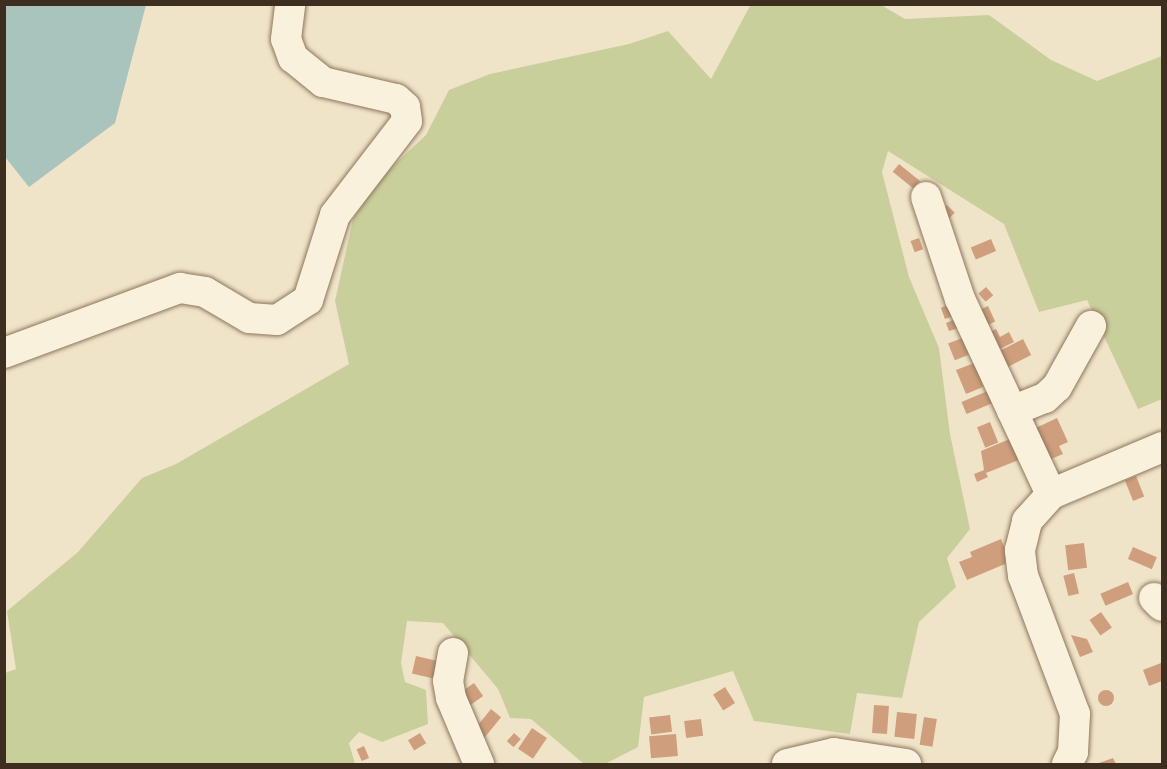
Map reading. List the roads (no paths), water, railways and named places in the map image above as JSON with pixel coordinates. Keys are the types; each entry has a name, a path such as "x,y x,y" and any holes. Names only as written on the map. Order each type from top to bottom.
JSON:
{"street":[{"path":"4,354 180,288 206,292 249,318 278,320 308,300 335,215 407,121 405,107 396,99 323,82 293,58 285,39 290,4"},
{"path":"926,197 960,299 1050,494"},
{"path":"1012,411 1045,398 1057,387 1091,326"},
{"path":"1067,765 1073,752 1075,714 1023,576 1020,550 1027,521 1050,494 1162,447"},
{"path":"453,653 448,681 451,698 479,765"},
{"path":"787,765 834,753 906,765"}],"water":[{"path":"4,5 146,5 115,123 29,187 5,157"}]}
